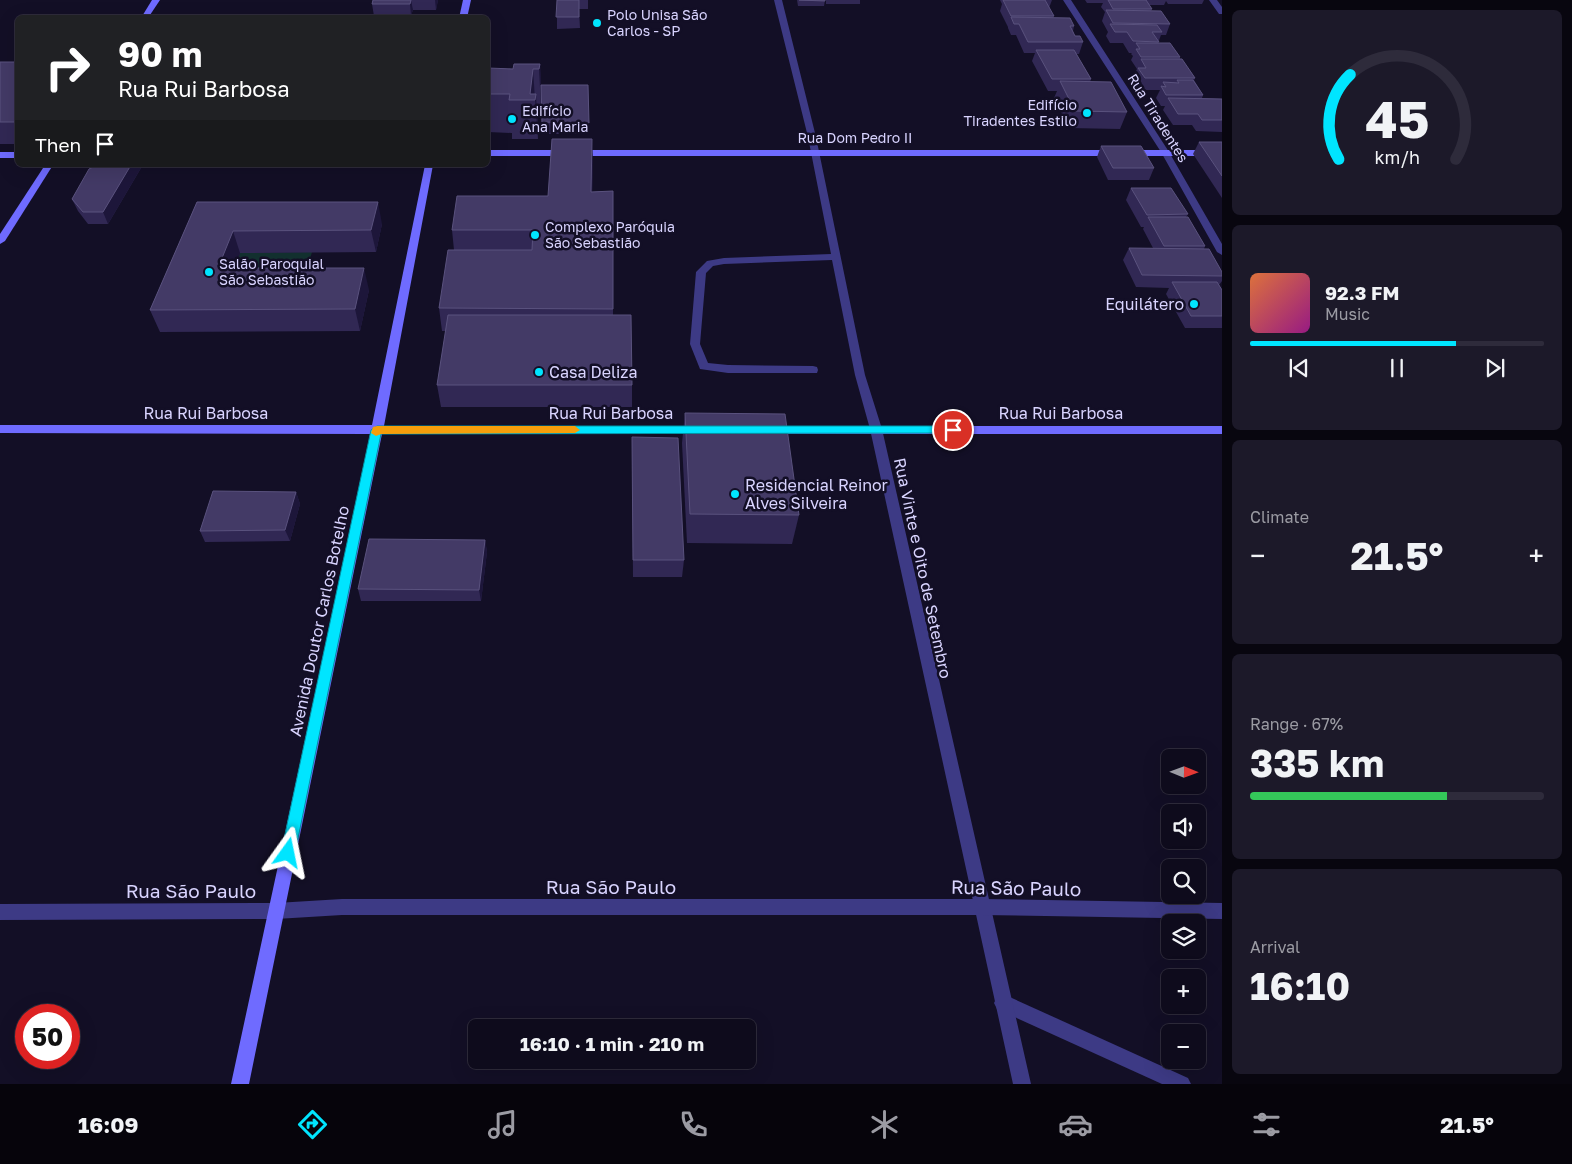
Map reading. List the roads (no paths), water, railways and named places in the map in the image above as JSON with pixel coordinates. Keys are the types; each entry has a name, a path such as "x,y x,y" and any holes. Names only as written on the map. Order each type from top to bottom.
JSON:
{"main road":[{"path":"146,15 156,0"},
{"path":"464,15 467,0"},
{"name":"Rua Dom Pedro II","path":"490,154 1222,152"},
{"path":"0,155 15,155"},
{"path":"0,241 48,167"},
{"name":"Avenida Doutor Carlos Botelho","path":"240,1084 377,430 429,167"},
{"name":"Rua Rui Barbosa","path":"0,429 716,430"},
{"name":"Rua Rui Barbosa","path":"756,430 1222,430"}],"street":[{"name":"Rua Vinte e Oito de Setembro","path":"778,0 815,152 860,375 876,429 981,907 1022,1084"},
{"name":"Rua Tiradentes","path":"1066,0 1165,152 1222,252"},
{"path":"1213,0 1222,12"},
{"path":"813,370 728,369 704,366 696,344 701,272 710,263 724,261 836,257"},
{"name":"Rua São Paulo","path":"0,912 276,911 342,907 981,907 1222,911"},
{"path":"1003,1003 1182,1084"}],"place":[{"name":"Polo Unisa São Carlos - SP","path":"597,23"},
{"name":"Edifício Tiradentes Estilo","path":"1087,113"},
{"name":"Edifício Ana Maria","path":"512,119"},
{"name":"Complexo Paróquia São Sebastião","path":"535,235"},
{"name":"Salão Paroquial São Sebastião","path":"209,272"},
{"name":"Equilátero","path":"1194,304"},
{"name":"Casa Deliza","path":"539,372"},
{"name":"Residencial Reinor Alves Silveira","path":"735,494"}]}
